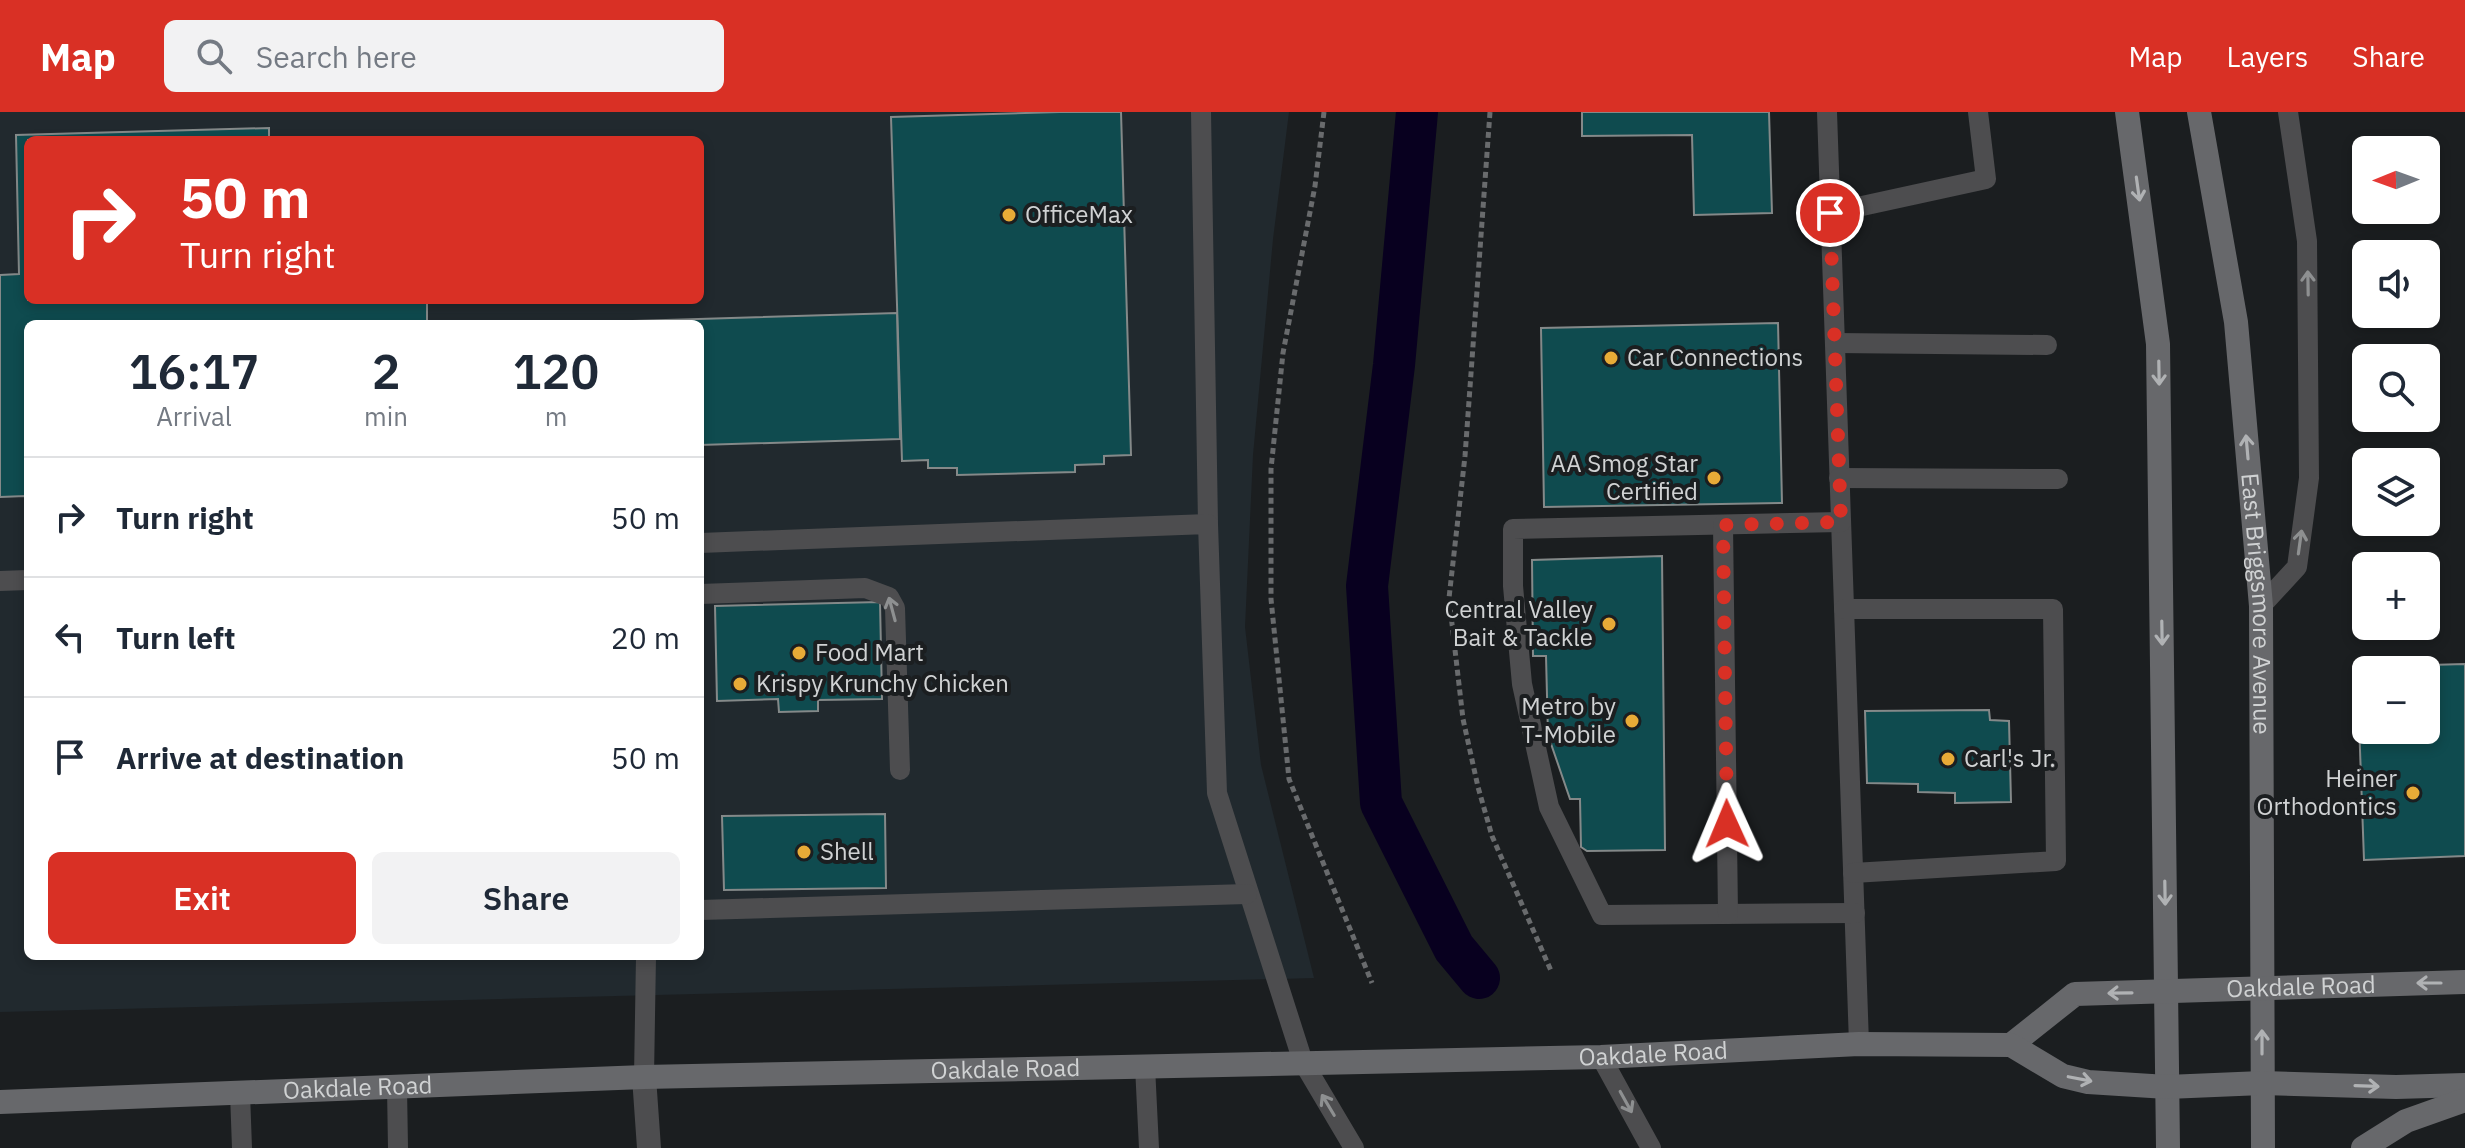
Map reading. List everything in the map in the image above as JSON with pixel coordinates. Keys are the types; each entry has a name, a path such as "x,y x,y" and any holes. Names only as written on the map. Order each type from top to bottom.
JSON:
{"main road":[{"path":"2127,112 2158,344 2168,1148"},
{"name":"East Briggsmore Avenue","path":"2199,112 2236,322 2261,606 2263,1148"},
{"name":"Oakdale Road","path":"0,1102 644,1077 1601,1057 1859,1044 2011,1045 2075,994 2465,982"},
{"path":"2011,1045 2063,1076 2081,1081 2167,1087 2262,1083 2396,1087 2465,1085"},
{"path":"2363,1148 2406,1121 2465,1100"}],"street":[{"path":"644,1077 649,1148"}],"lane":[{"path":"1201,112 1208,524 1217,793 1303,1062 1354,1148"},
{"path":"1827,112 1859,1044"},
{"path":"1830,213 1986,179 1978,112"},
{"path":"2261,606 2297,567 2309,478 2307,241 2288,112"},
{"path":"1835,343 2047,345"},
{"path":"1839,478 2058,479"},
{"path":"1841,522 1513,529 1513,586 1522,684 1549,807 1602,915 1855,913"},
{"path":"704,543 1208,524"},
{"path":"1723,525 1728,914"},
{"path":"0,581 24,580"},
{"path":"704,594 865,588 889,597 895,608 900,770"},
{"path":"1844,609 2053,609 2056,861 1853,873"},
{"path":"704,910 1247,894"},
{"path":"644,1077 646,960"},
{"path":"1601,1057 1651,1148"},
{"path":"1145,1066 1149,1148"},
{"path":"397,1087 398,1148"},
{"path":"240,1093 242,1148"}],"path":[{"path":"1324,112 1315,186 1281,367 1271,469 1271,599 1289,779 1372,983"},
{"path":"1490,112 1465,456 1449,598 1463,719 1478,787 1492,836 1552,973"}],"shaded area":[{"path":"0,112 1289,112 1273,239 1253,455 1245,627 1261,765 1314,978 0,1012"}],"building":[{"name":"OfficeMax","path":"1121,112 1131,455 1104,456 1104,464 1075,465 1075,472 957,475 957,468 928,468 928,460 902,461 891,117"},
{"path":"1582,112 1769,112 1772,213 1694,215 1692,135 1582,136"},
{"path":"269,128 269,136 24,136 24,304 427,304 427,320 24,320 24,496 0,497 0,275 19,274 16,135"},
{"path":"897,313 900,439 704,445 704,320 666,320"},
{"path":"1778,323 1782,503 1544,507 1541,328"},
{"path":"1662,556 1665,850 1587,851 1581,847 1580,799 1570,799 1548,735 1546,656 1533,656 1532,560"},
{"name":"Food Mart","path":"880,602 882,699 818,700 818,711 779,712 778,699 717,701 715,606"},
{"name":"Heiner Orthodontics","path":"2465,664 2465,856 2364,860 2360,744 2440,744 2440,665"},
{"path":"1989,710 1990,720 2009,721 2011,802 1955,803 1955,793 1918,792 1918,784 1867,783 1865,711"},
{"name":"Shell","path":"885,814 886,888 724,890 722,816"}],"waterway":[{"path":"1417,112 1394,365 1367,586 1381,803 1454,948 1479,978"}],"place":[{"name":"OfficeMax","path":"1009,215"},
{"name":"Car Connections","path":"1611,358"},
{"name":"AA Smog Star Certified","path":"1714,478"},
{"name":"Central Valley Bait & Tackle","path":"1609,624"},
{"name":"Food Mart","path":"799,653"},
{"name":"Krispy Krunchy Chicken","path":"740,684"},
{"name":"Metro by T-Mobile","path":"1632,721"},
{"name":"Carl's Jr.","path":"1948,759"},
{"name":"Heiner Orthodontics","path":"2413,793"},
{"name":"Shell","path":"804,852"}],"route":[{"path":"1727,824 1723,525 1841,522 1830,213"}]}
